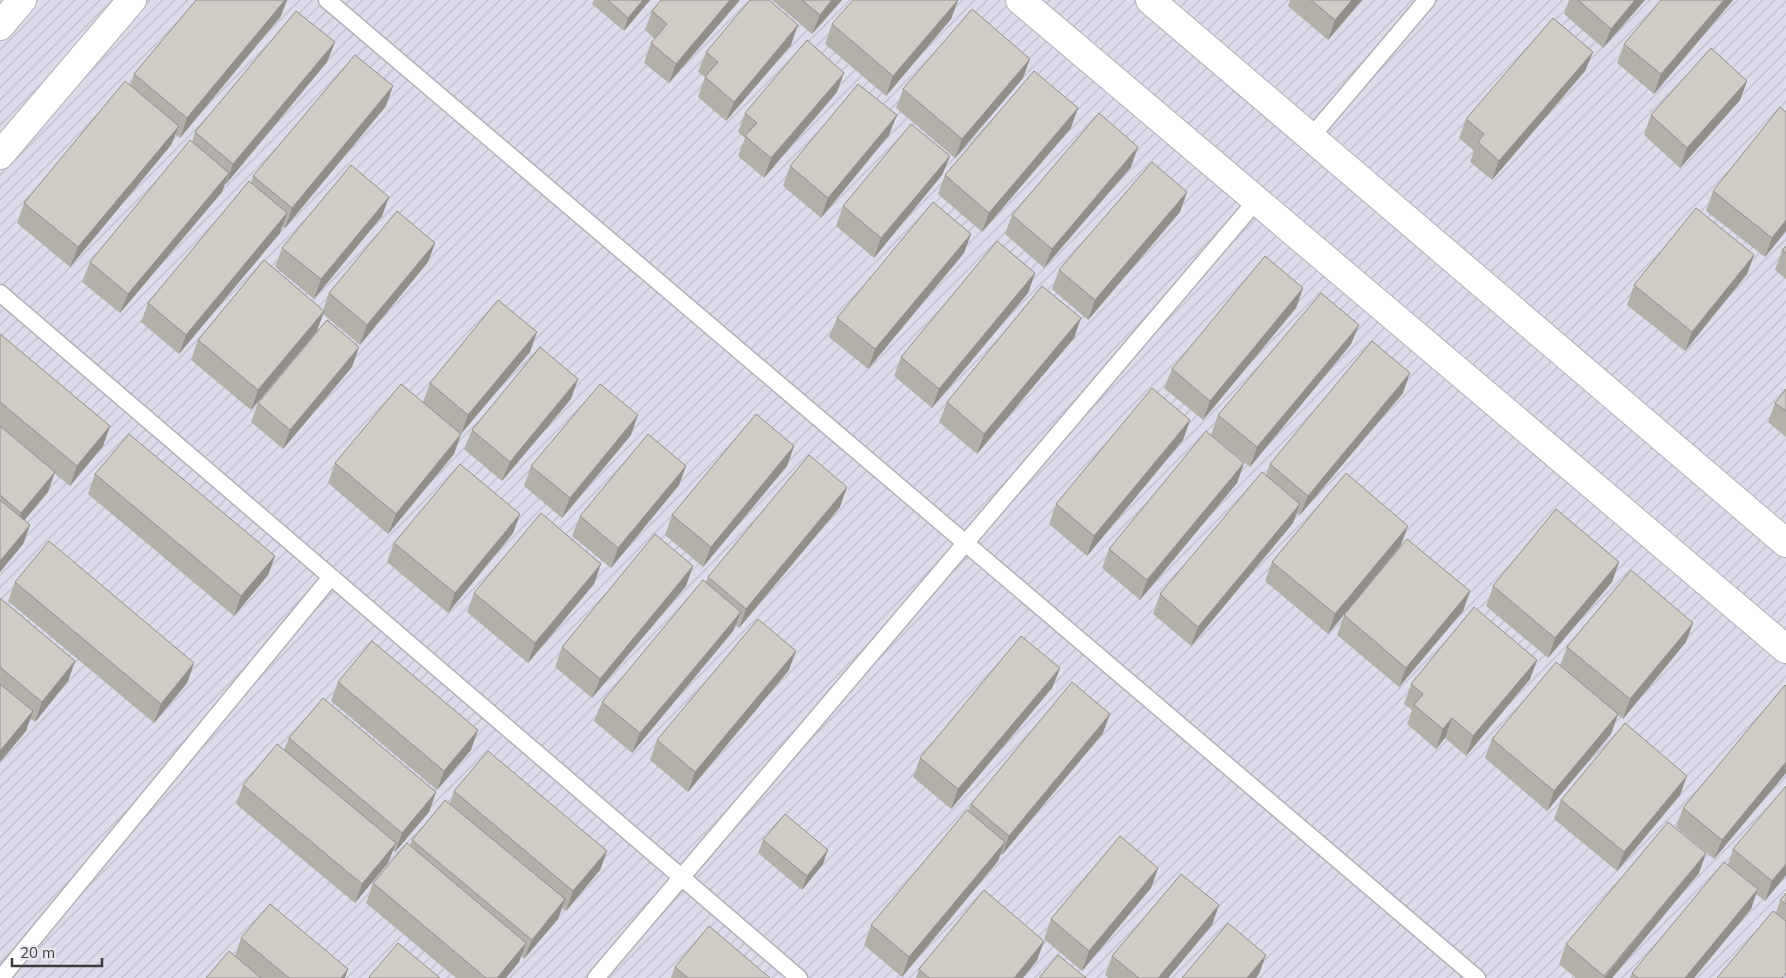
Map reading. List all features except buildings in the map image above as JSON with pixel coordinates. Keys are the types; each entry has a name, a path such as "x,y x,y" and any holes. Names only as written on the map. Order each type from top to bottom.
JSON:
{"street":[{"path":"0,26 22,0"},
{"path":"0,155 132,0"},
{"path":"1020,0 1786,649"},
{"path":"1150,0 1786,543"}],"lane":[{"path":"327,0 1477,978"},
{"path":"1311,137 1427,0"},
{"path":"596,978 1256,201"},
{"path":"0,292 799,978"},
{"path":"1,978 331,577"}],"shaded area":[{"path":"0,0 1786,0 1786,978 0,978"}]}
